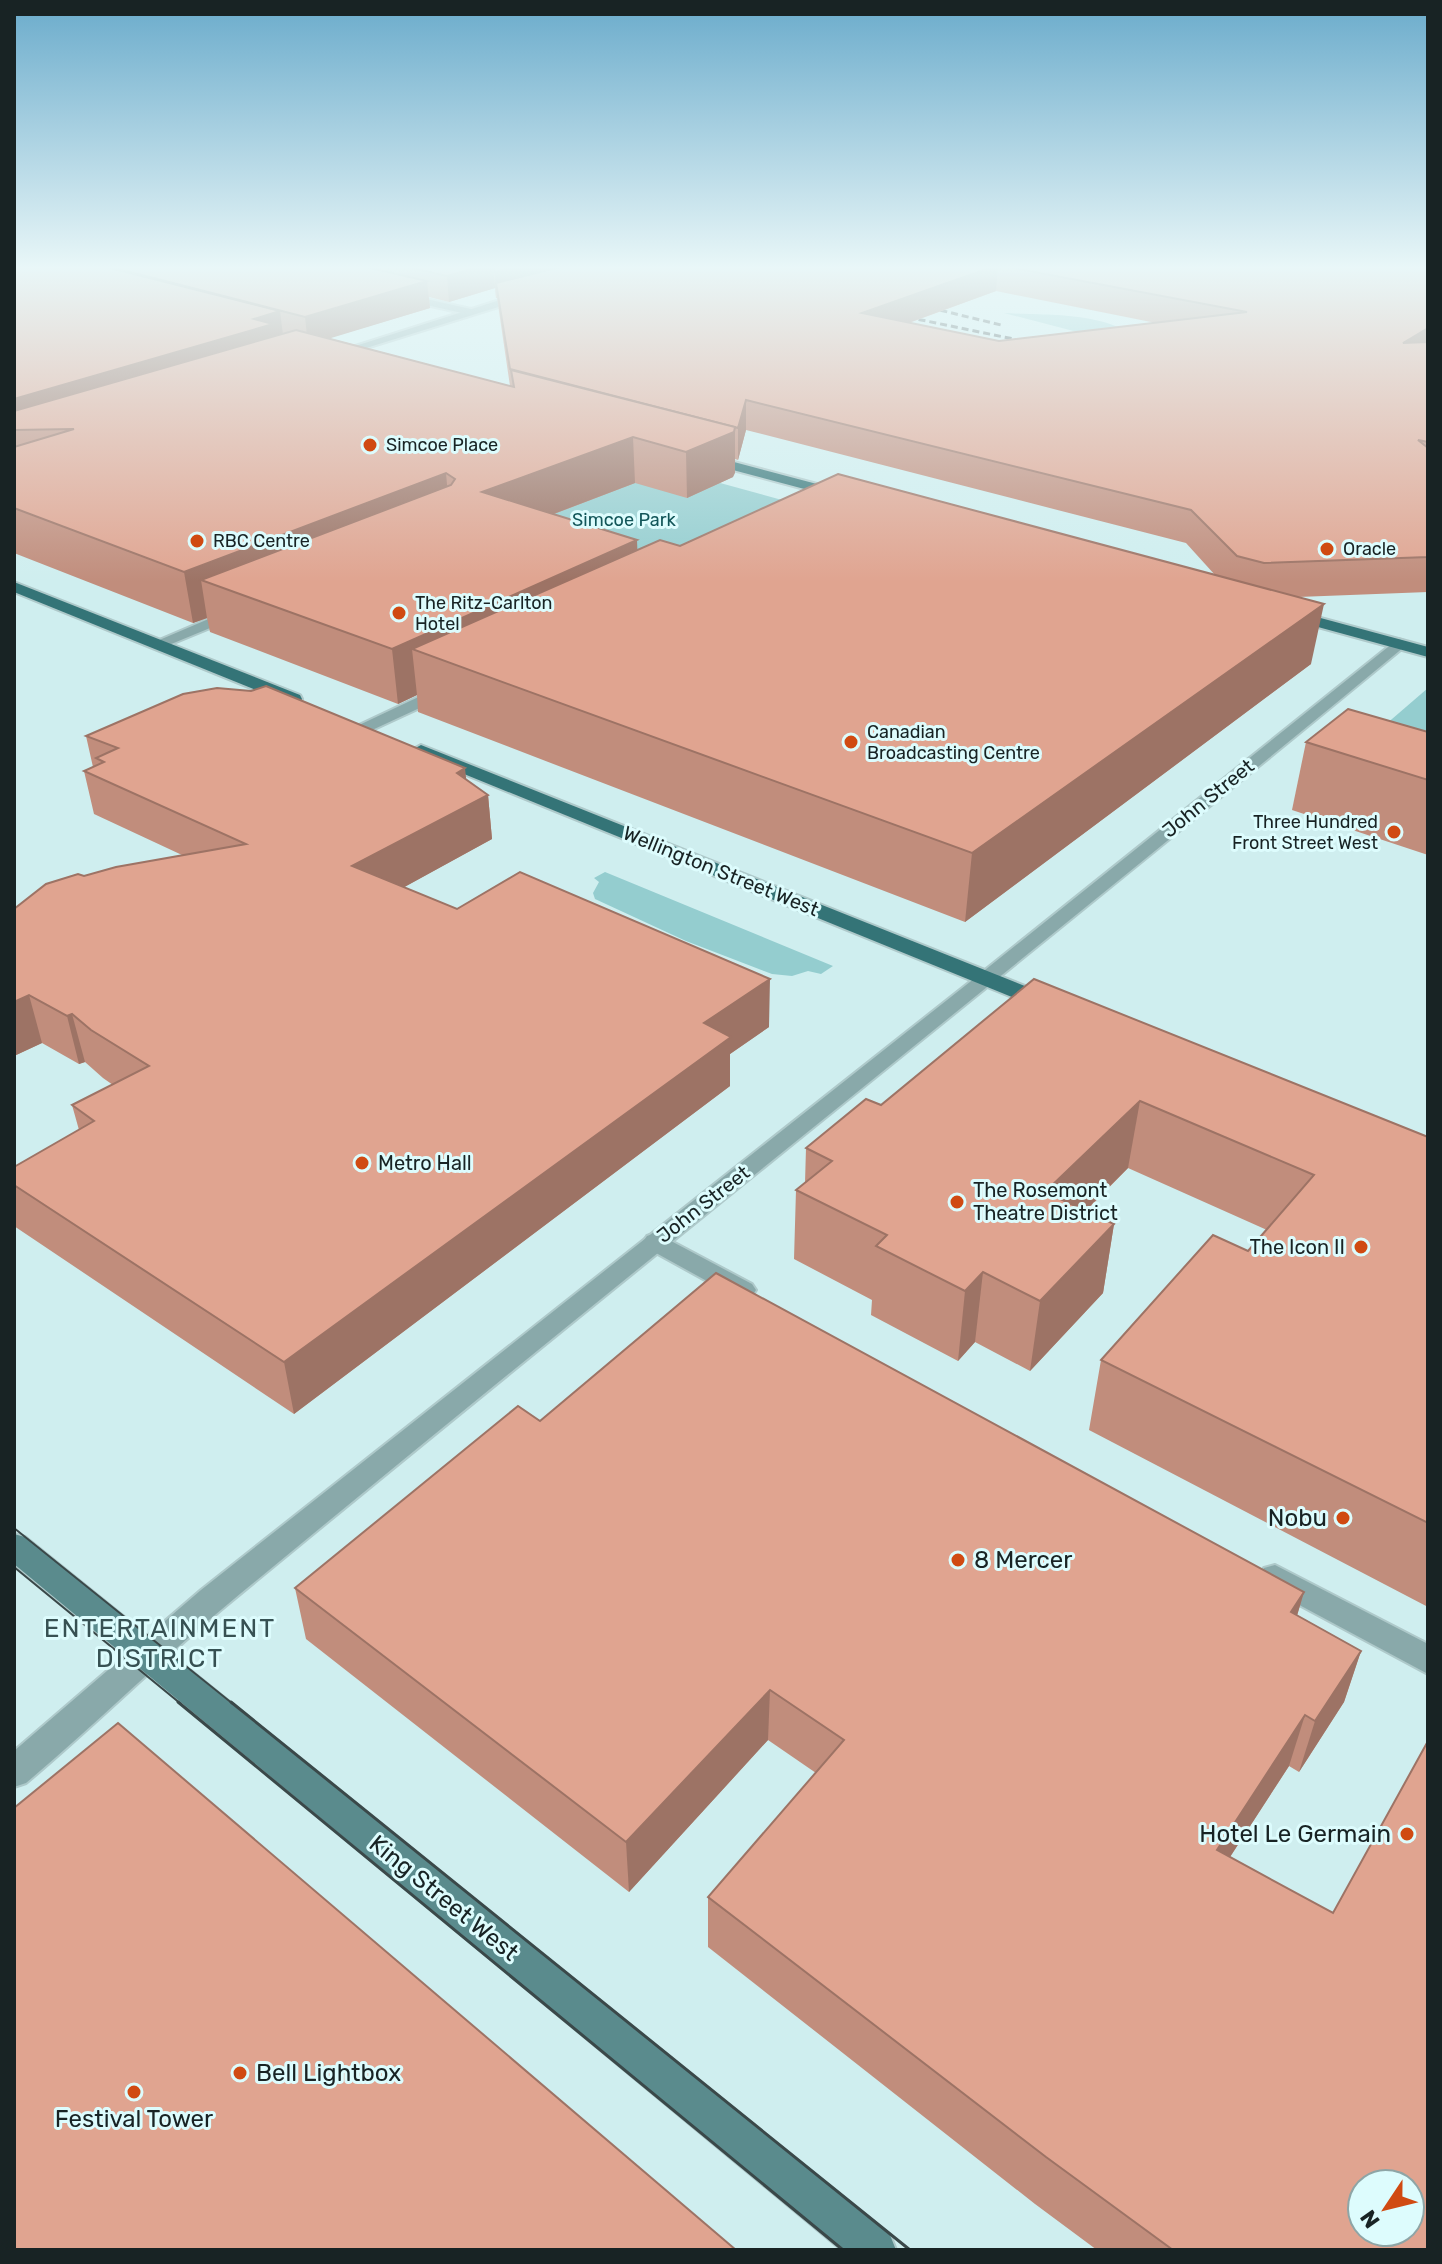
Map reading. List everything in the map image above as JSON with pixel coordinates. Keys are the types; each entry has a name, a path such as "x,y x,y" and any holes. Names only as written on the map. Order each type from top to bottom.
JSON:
{"main road":[{"path":"686,453 855,498"},
{"path":"14,587 305,703"},
{"path":"1270,609 1428,652"},
{"name":"Wellington Street West","path":"356,724 1074,1015"},
{"name":"King Street West","path":"14,1546 875,2250"}],"street":[{"path":"158,644 249,607"},
{"name":"John Street","path":"14,1772 150,1657 212,1599 988,979 1398,644"},
{"path":"356,724 455,685"},
{"path":"656,1242 763,1301"},
{"path":"1245,1561 1428,1660"}],"green space":[{"name":"Simcoe Park","path":"596,449 851,519 691,599 443,507"},
{"path":"1428,688 1428,798 1334,769"},
{"path":"605,872 833,966 821,974 808,971 792,976 772,974 686,941 595,899 593,893 599,882 594,878"}],"building":[{"path":"14,371 112,371 14,399"},
{"path":"154,371 451,371 514,387 511,371 514,371 735,427 734,432 686,452 633,437 482,492 637,540 392,649 201,580 451,485 455,479 446,473 184,572 14,508 14,447 74,429 14,430 14,411"},
{"path":"516,371 1428,371 1428,442 1418,440 1428,448 1428,557 1264,563 1237,556 1191,510 746,400 738,428"},
{"name":"Canadian Broadcasting Centre","path":"838,474 1324,604 972,853 412,649 660,540 680,546"},
{"name":"Metro Hall","path":"266,686 465,768 457,773 488,795 352,866 457,909 520,872 770,979 704,1023 731,1037 284,1362 14,1185 14,1167 94,1121 72,1105 149,1066 91,1030 72,1014 67,1016 29,995 14,1002 14,909 46,884 78,874 84,876 116,867 246,844 84,771 104,762 96,758 118,748 86,736 183,694 217,688 251,691"},
{"path":"1348,709 1428,732 1428,780 1306,742"},
{"path":"1034,979 1428,1137 1428,1523 1101,1360 1213,1235 1248,1251 1314,1175 1140,1101 1045,1192 1114,1224 1040,1301 983,1272 965,1291 876,1246 887,1235 796,1190 832,1161 806,1148 866,1099 881,1105"},
{"path":"716,1273 1304,1592 1291,1612 1361,1651 1315,1721 1305,1715 1217,1850 1333,1913 1428,1741 1428,2250 1173,2250 1046,2157 708,1897 844,1740 770,1690 626,1842 295,1588 518,1406 540,1421"},
{"name":"Bell Lightbox","path":"118,1723 736,2250 14,2250 14,1808"}],"tram line":[{"path":"14,1528 233,1704"},
{"path":"14,1567 181,1704"},
{"path":"178,1702 843,2250"},
{"path":"231,1702 910,2250"}],"place":[{"name":"Simcoe Place","path":"370,445"},
{"name":"RBC Centre","path":"197,541"},
{"name":"Oracle","path":"1327,549"},
{"name":"The Ritz-Carlton Hotel","path":"399,613"},
{"name":"Canadian Broadcasting Centre","path":"851,742"},
{"name":"Three Hundred Front Street West","path":"1394,832"},
{"name":"Metro Hall","path":"362,1163"},
{"name":"The Rosemont Theatre District","path":"957,1202"},
{"name":"The Icon II","path":"1361,1247"},
{"name":"Nobu","path":"1343,1518"},
{"name":"8 Mercer","path":"958,1560"},
{"name":"Hotel Le Germain","path":"1407,1834"},
{"name":"Bell Lightbox","path":"240,2073"},
{"name":"Festival Tower","path":"134,2092"}],"district":[{"name":"ENTERTAINMENT DISTRICT","path":"160,1643"}]}
